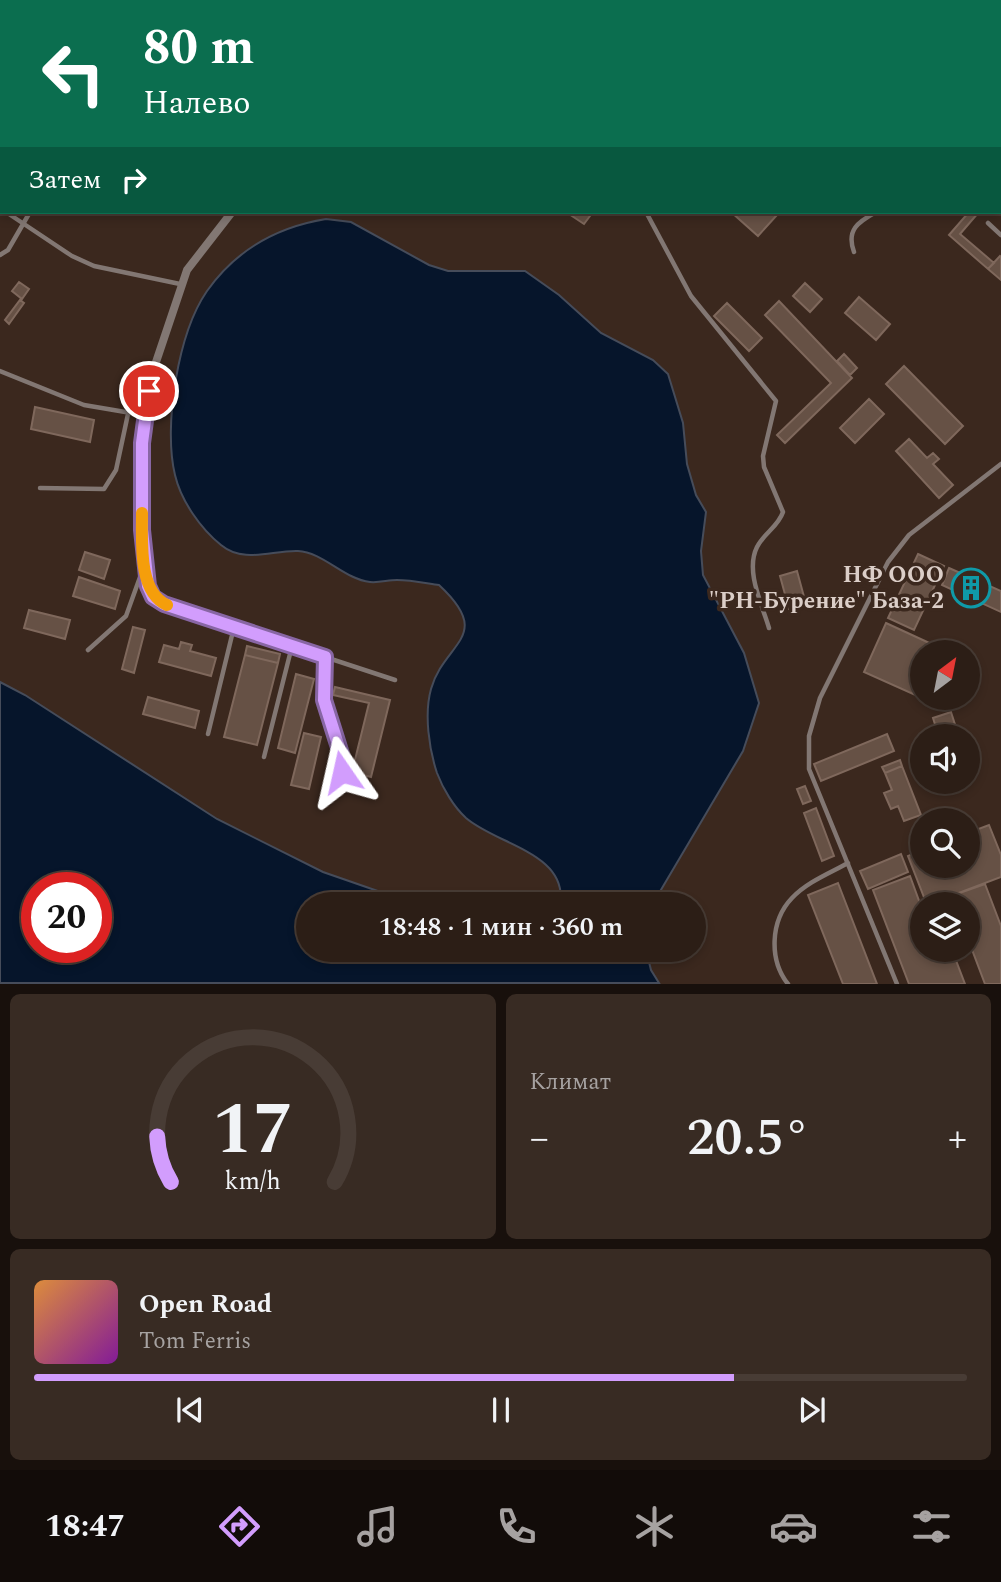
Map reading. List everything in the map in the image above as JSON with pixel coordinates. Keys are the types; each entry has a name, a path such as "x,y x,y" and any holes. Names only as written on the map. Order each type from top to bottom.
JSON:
{"street":[{"path":"142,530 144,415 154,368 180,284 205,243 230,214"}],"lane":[{"path":"10,214 61,249 94,266 180,284"},
{"path":"0,255 8,250 29,214"},
{"path":"647,214 691,296 776,401 763,456 764,467 783,512 780,521 758,546 753,569 769,628"},
{"path":"854,252 850,236 854,226 873,214"},
{"path":"988,223 1001,235"},
{"path":"0,371 84,405 144,415"},
{"path":"40,488 104,489 116,470 128,414"},
{"path":"897,984 809,769 809,736 820,698 897,548 1001,464"},
{"path":"142,530 148,586 153,597 164,604 395,680"},
{"path":"88,650 126,616 145,562"},
{"path":"208,734 234,627"},
{"path":"264,757 292,646"},
{"path":"325,657 324,700 341,754 338,794"},
{"path":"788,984 779,972 774,955 783,911 803,888 848,863"}],"water":[{"path":"326,219 351,222 429,265 448,271 525,271 559,295 601,333 653,360 668,374 683,423 687,464 696,495 706,512 701,551 703,575 744,653 759,703 743,751 660,892 560,892 553,873 542,862 479,827 457,809 439,779 428,731 431,689 437,673 461,639 465,628 455,602 439,585 402,580 360,580 307,552 249,555 230,551 206,531 182,495 172,455 172,406 181,355 197,309 218,276 244,252 274,234"},
{"path":"0,682 25,695 217,819 323,872 381,892 296,892 296,962 649,962 659,983 0,983"}],"building":[{"path":"569,214 592,214 584,224"},
{"path":"733,214 776,214 758,236"},
{"path":"967,214 977,214 960,234 994,263 988,269 949,235"},
{"path":"1001,257 1001,280 988,269"},
{"path":"19,282 29,289 22,299 12,291"},
{"path":"805,283 822,299 810,312 793,296"},
{"path":"859,297 890,324 876,340 845,313"},
{"path":"20,300 24,303 9,324 5,320"},
{"path":"779,301 852,378 785,443 777,435 831,383 765,315"},
{"path":"727,303 762,338 749,351 714,316"},
{"path":"844,354 857,368 850,375 837,361"},
{"path":"904,366 963,426 945,444 886,384"},
{"path":"869,399 884,414 855,443 840,428"},
{"path":"35,407 94,420 90,442 31,429"},
{"path":"909,439 927,458 933,453 939,459 933,464 953,485 939,498 896,451"},
{"path":"85,552 110,560 104,579 79,570"},
{"path":"918,554 944,566 914,630 888,618"},
{"name":"НФ ООО \"РН-Бурение\" База-2","path":"949,568 1001,591 1001,612 942,585"},
{"path":"797,571 806,604 789,609 780,576"},
{"path":"79,577 120,591 115,609 73,596"},
{"path":"29,610 70,620 65,639 24,628"},
{"path":"886,623 923,640 910,640 910,693 864,672"},
{"path":"133,627 145,630 134,673 122,669"},
{"path":"181,642 192,645 190,651 216,658 211,676 159,662 164,645 179,649"},
{"path":"247,646 280,654 278,663 245,655"},
{"path":"245,655 278,663 257,745 224,737"},
{"path":"296,674 314,679 295,753 278,748"},
{"path":"335,687 390,700 371,777 352,772 369,703 333,695"},
{"path":"148,697 199,711 195,728 143,714"},
{"path":"951,712 955,724 935,724 933,718"},
{"path":"304,733 321,737 309,789 291,785"},
{"path":"887,734 894,751 821,781 814,764"},
{"path":"900,760 902,766 885,773 882,767"},
{"path":"902,766 910,794 913,794 918,808 910,808 910,819 904,821 898,806 891,809 884,793 892,790 885,773"},
{"path":"805,786 811,801 803,804 797,789"},
{"path":"816,808 834,856 822,861 804,813"},
{"path":"989,825 1001,855 1001,877 961,892 922,892 917,878 980,878 980,828"},
{"path":"901,854 908,872 868,889 860,871"},
{"path":"910,876 916,892 910,892 910,962 957,962 965,984 909,984 873,890"},
{"path":"838,883 877,984 843,984 808,895"},
{"path":"985,884 1001,926 1001,984 985,984 977,962 980,962 980,892 962,892"}],"slow traffic":[{"path":"142,513 148,586 153,597 167,605"}],"place":[{"name":"НФ ООО \"РН-Бурение\" База-2","path":"971,588"}],"route":[{"path":"149,391 142,443 142,530 148,586 153,597 164,604 325,657 324,700 341,754 342,772"}]}
